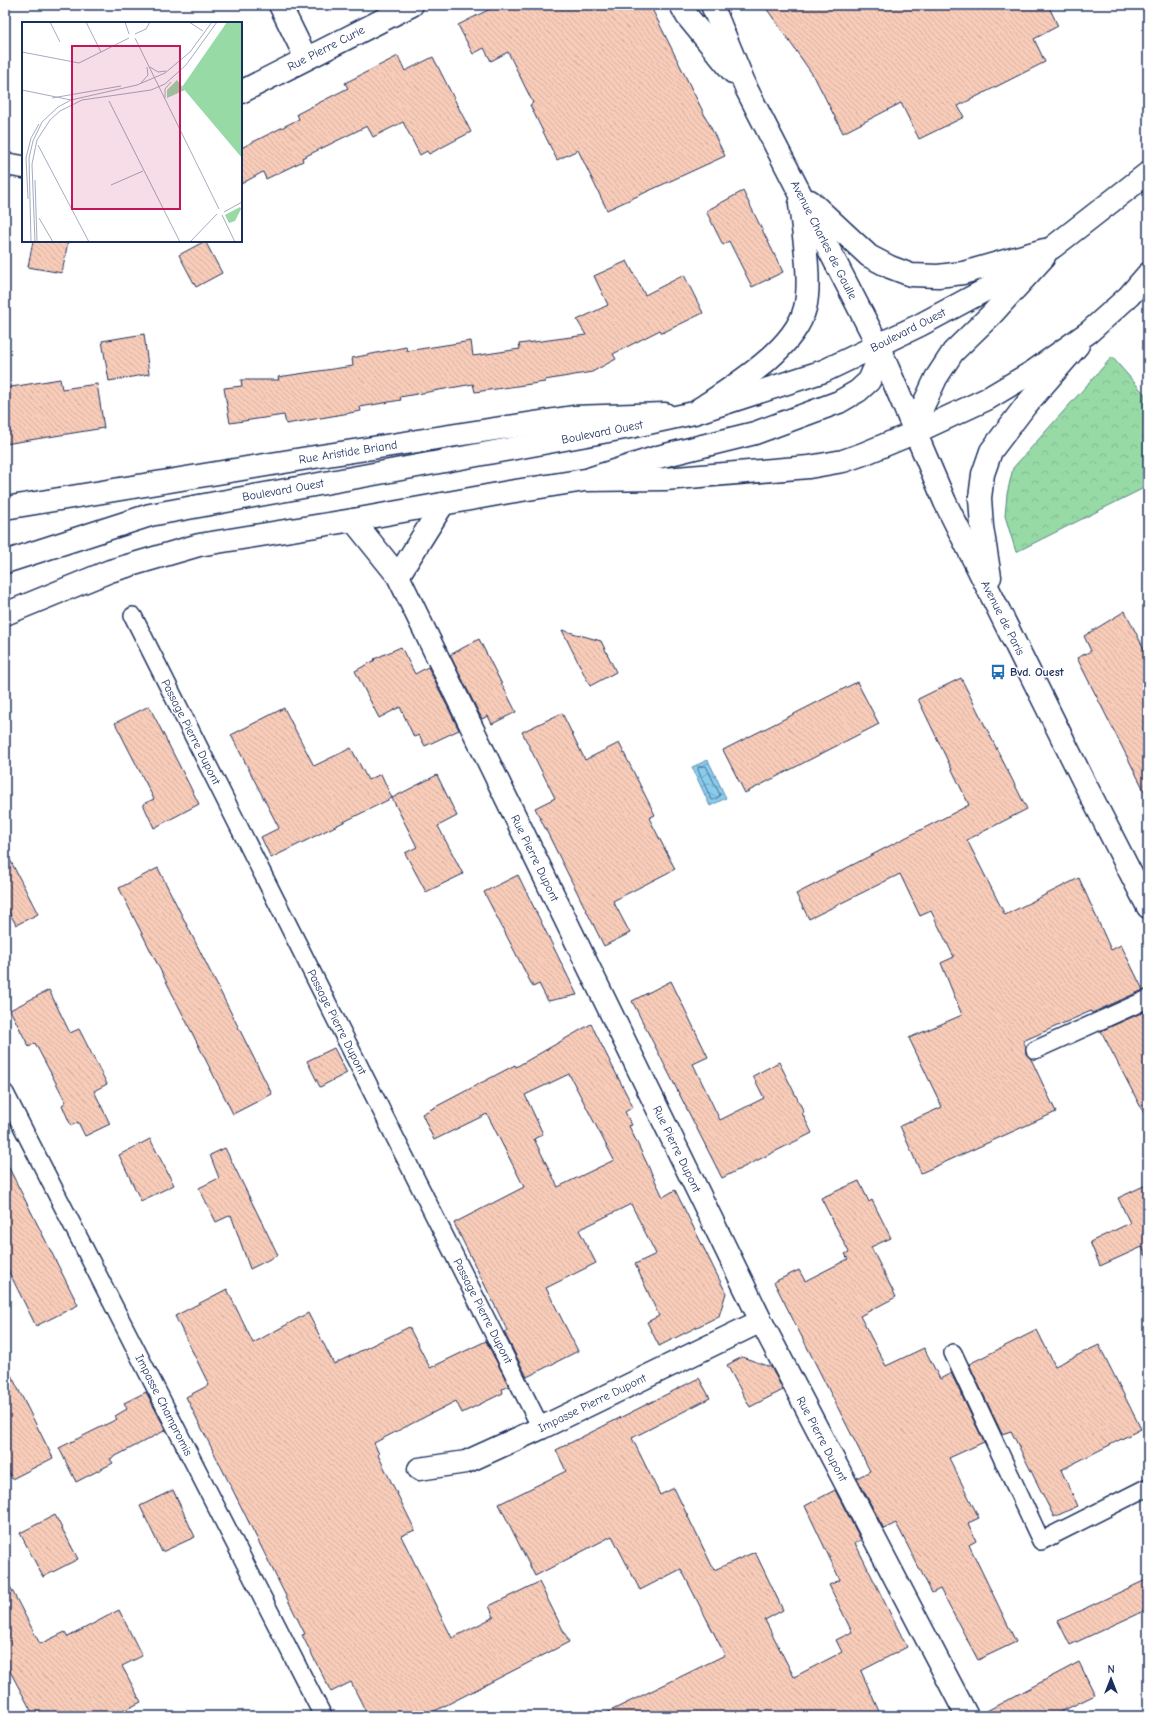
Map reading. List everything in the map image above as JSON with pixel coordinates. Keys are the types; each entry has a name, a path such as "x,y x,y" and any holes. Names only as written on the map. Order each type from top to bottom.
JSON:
{"main road":[{"path":"280,5 306,58"},
{"name":"Rue Pierre Curie","path":"242,91 412,5"},
{"name":"Avenue Charles de Gaulle","path":"681,5 687,16 747,90"},
{"name":"Avenue Charles de Gaulle","path":"712,5 747,90 878,345 898,390"},
{"path":"5,164 22,167"},
{"name":"Boulevard Ouest","path":"5,562 150,515 630,427 694,413 824,371 920,325 990,287 1053,247 1148,173"},
{"path":"799,191 869,256 890,268 911,275 938,276 963,273 1053,247"},
{"path":"694,413 744,380 766,362 784,344 799,322 806,308 808,282 799,191"},
{"path":"916,432 923,406 936,378 953,352 992,314 1053,247"},
{"path":"585,480 665,479 809,467 843,461 863,454 916,432 987,399 1034,371 1089,332 1129,296 1148,274"},
{"path":"994,600 982,526 980,498 983,474 990,451 1026,404 1089,332"},
{"path":"5,614 110,571 199,545 585,480 658,458 755,433 839,402 858,391 869,381 876,365 878,345"},
{"name":"Avenue de Paris","path":"898,390 942,496 1083,780 1148,907"},
{"name":"Rue Aristide Briand","path":"5,508 308,458 573,417 694,413"},
{"path":"398,576 443,504"},
{"name":"Rue Pierre Dupont","path":"353,520 398,576 761,1321 967,1716"},
{"name":"Impasse Pierre Dupont","path":"419,1469 466,1462 541,1428 761,1321"}],"lane":[{"name":"Passage Pierre Dupont","path":"133,616 541,1428"},
{"path":"1035,1050 1148,999"},
{"name":"Impasse Champromis","path":"5,1093 323,1716"},
{"path":"953,1353 1041,1541 1148,1487"}],"green space":[{"path":"1112,357 1148,398 1148,486 1016,552 1005,516 1007,494 1013,468"}],"water":[{"path":"708,760 726,798 710,806 692,767"}],"building":[{"path":"498,5 650,5 725,156 607,210 578,150 557,160 530,105 533,103 508,52 491,61 484,48 473,54 458,25"},
{"path":"764,5 1048,5 1058,26 1034,39 1045,62 958,106 964,117 919,139 901,103 843,133 815,78"},
{"path":"398,56 405,71 433,57 471,132 429,154 427,151 420,155 403,122 373,137 367,126 302,158 303,161 266,179 263,172 242,183 242,148 299,119 297,114 348,88 345,83"},
{"path":"743,191 783,272 752,287 729,241 723,245 706,211"},
{"path":"33,242 68,242 62,273 28,267"},
{"path":"206,242 222,273 196,287 179,255"},
{"path":"627,261 645,295 684,275 703,313 662,333 660,330 613,354 616,359 592,372 545,380 545,382 475,392 473,384 400,397 401,400 360,407 361,411 286,424 284,415 230,423 224,388 242,386 241,380 279,380 278,377 353,366 352,358 406,347 407,351 471,341 473,356 520,349 519,344 586,335 577,320 608,305 594,276"},
{"path":"144,334 149,374 109,381 102,341"},
{"path":"60,379 62,389 97,384 104,428 5,444 5,388"},
{"path":"1125,611 1148,657 1148,798 1077,658 1091,651 1084,636"},
{"path":"562,630 601,641 616,672 590,686"},
{"path":"479,639 516,712 492,724 488,716 482,719 450,655"},
{"path":"401,647 415,674 428,667 459,730 425,746 419,735 414,737 400,707 379,718 355,671 375,660 374,659"},
{"path":"961,678 1027,809 967,840 1005,915 1079,878 1111,950 1121,945 1143,990 1092,1013 1091,1011 1023,1041 1026,1047 1026,1054 1031,1059 1056,1112 921,1173 900,1126 942,1107 909,1038 962,1015 941,963 954,957 931,911 920,916 900,874 809,919 796,894 969,805 918,699"},
{"path":"857,682 879,724 745,793 723,750"},
{"path":"149,706 199,804 154,828 143,804 154,799 115,723"},
{"path":"284,708 314,766 351,748 368,780 381,774 392,798 271,858 261,837 279,828 231,735"},
{"path":"562,713 585,760 619,743 655,815 649,818 675,869 613,901 630,933 604,946 535,808 555,798 522,732"},
{"path":"437,775 457,816 438,826 463,874 426,892 405,853 417,847 392,798"},
{"path":"5,850 38,914 16,925 5,904"},
{"path":"158,868 272,1094 233,1114 119,888"},
{"path":"518,875 577,995 548,1001 539,984 533,987 484,892"},
{"path":"671,981 708,1057 693,1064 720,1120 764,1098 753,1076 779,1062 804,1112 802,1113 812,1133 722,1178 632,1001"},
{"path":"49,990 70,1033 79,1029 107,1084 94,1091 110,1124 85,1136 78,1122 71,1126 62,1105 66,1102 35,1043 29,1047 10,1010"},
{"path":"1148,1010 1148,1121 1101,1031"},
{"path":"591,1024 633,1107 625,1112 632,1125 629,1126 663,1197 675,1190 726,1293 719,1316 659,1346 647,1322 659,1316 635,1264 656,1254 631,1204 579,1230 596,1263 546,1288 578,1351 527,1377 504,1332 507,1330 454,1223 524,1187 487,1114 434,1140 422,1114 515,1065 516,1067","holes":["569,1074 614,1160 558,1187 534,1139 543,1134 525,1095"]},
{"path":"334,1048 347,1073 320,1087 307,1061"},
{"path":"150,1139 174,1185 141,1201 119,1155"},
{"path":"225,1148 278,1255 250,1269 231,1215 216,1222 199,1188 219,1178 210,1155"},
{"path":"5,1160 78,1305 36,1326 5,1264"},
{"path":"859,1181 869,1202 872,1200 891,1238 871,1247 896,1297 860,1316 886,1366 924,1348 940,1379 951,1373 984,1442 949,1458 979,1518 968,1523 976,1541 969,1545 1016,1642 978,1660 940,1589 932,1593 896,1523 884,1529 857,1478 870,1471 774,1282 799,1270 805,1281 848,1259 845,1254 849,1252 821,1198"},
{"path":"1148,1184 1148,1260 1142,1247 1100,1266 1090,1242 1130,1223 1118,1198"},
{"path":"227,1289 253,1343 308,1313 334,1364 409,1327 430,1368 486,1341 509,1386 502,1389 503,1393 462,1413 456,1401 374,1443 379,1454 378,1455 415,1530 401,1536 452,1638 494,1617 489,1606 539,1582 569,1642 425,1716 368,1716 351,1682 331,1692 302,1635 305,1634 186,1397 209,1385 175,1316"},
{"path":"1037,1330 1055,1366 1099,1345 1141,1429 1061,1470 1078,1506 1054,1517 1011,1431 1002,1434 969,1364"},
{"path":"742,1357 771,1367 783,1390 750,1407 727,1365"},
{"path":"5,1363 53,1458 12,1479 5,1465"},
{"path":"699,1378 710,1398 632,1438 660,1495 674,1488 714,1570 755,1552 783,1610 765,1620 794,1677 842,1652 836,1640 852,1632 829,1585 840,1580 805,1506 835,1490 861,1540 855,1543 907,1647 861,1671 881,1716 600,1716 725,1655 681,1569 640,1590 612,1536 535,1576 499,1504 566,1471 556,1450"},
{"path":"146,1392 166,1430 110,1459 113,1463 76,1482 59,1448 117,1419 115,1416 127,1409 124,1403"},
{"path":"173,1490 195,1537 162,1552 140,1506"},
{"path":"55,1515 78,1559 43,1577 20,1533"},
{"path":"5,1577 40,1644 65,1632 68,1637 119,1610 142,1656 122,1666 141,1702 113,1716 34,1716 5,1662"},
{"path":"1148,1579 1148,1609 1070,1645 1058,1621"},
{"path":"1079,1662 1095,1695 1052,1716 979,1716 979,1715"}],"place":[{"name":"Bvd. Ouest","path":"998,672"}]}
